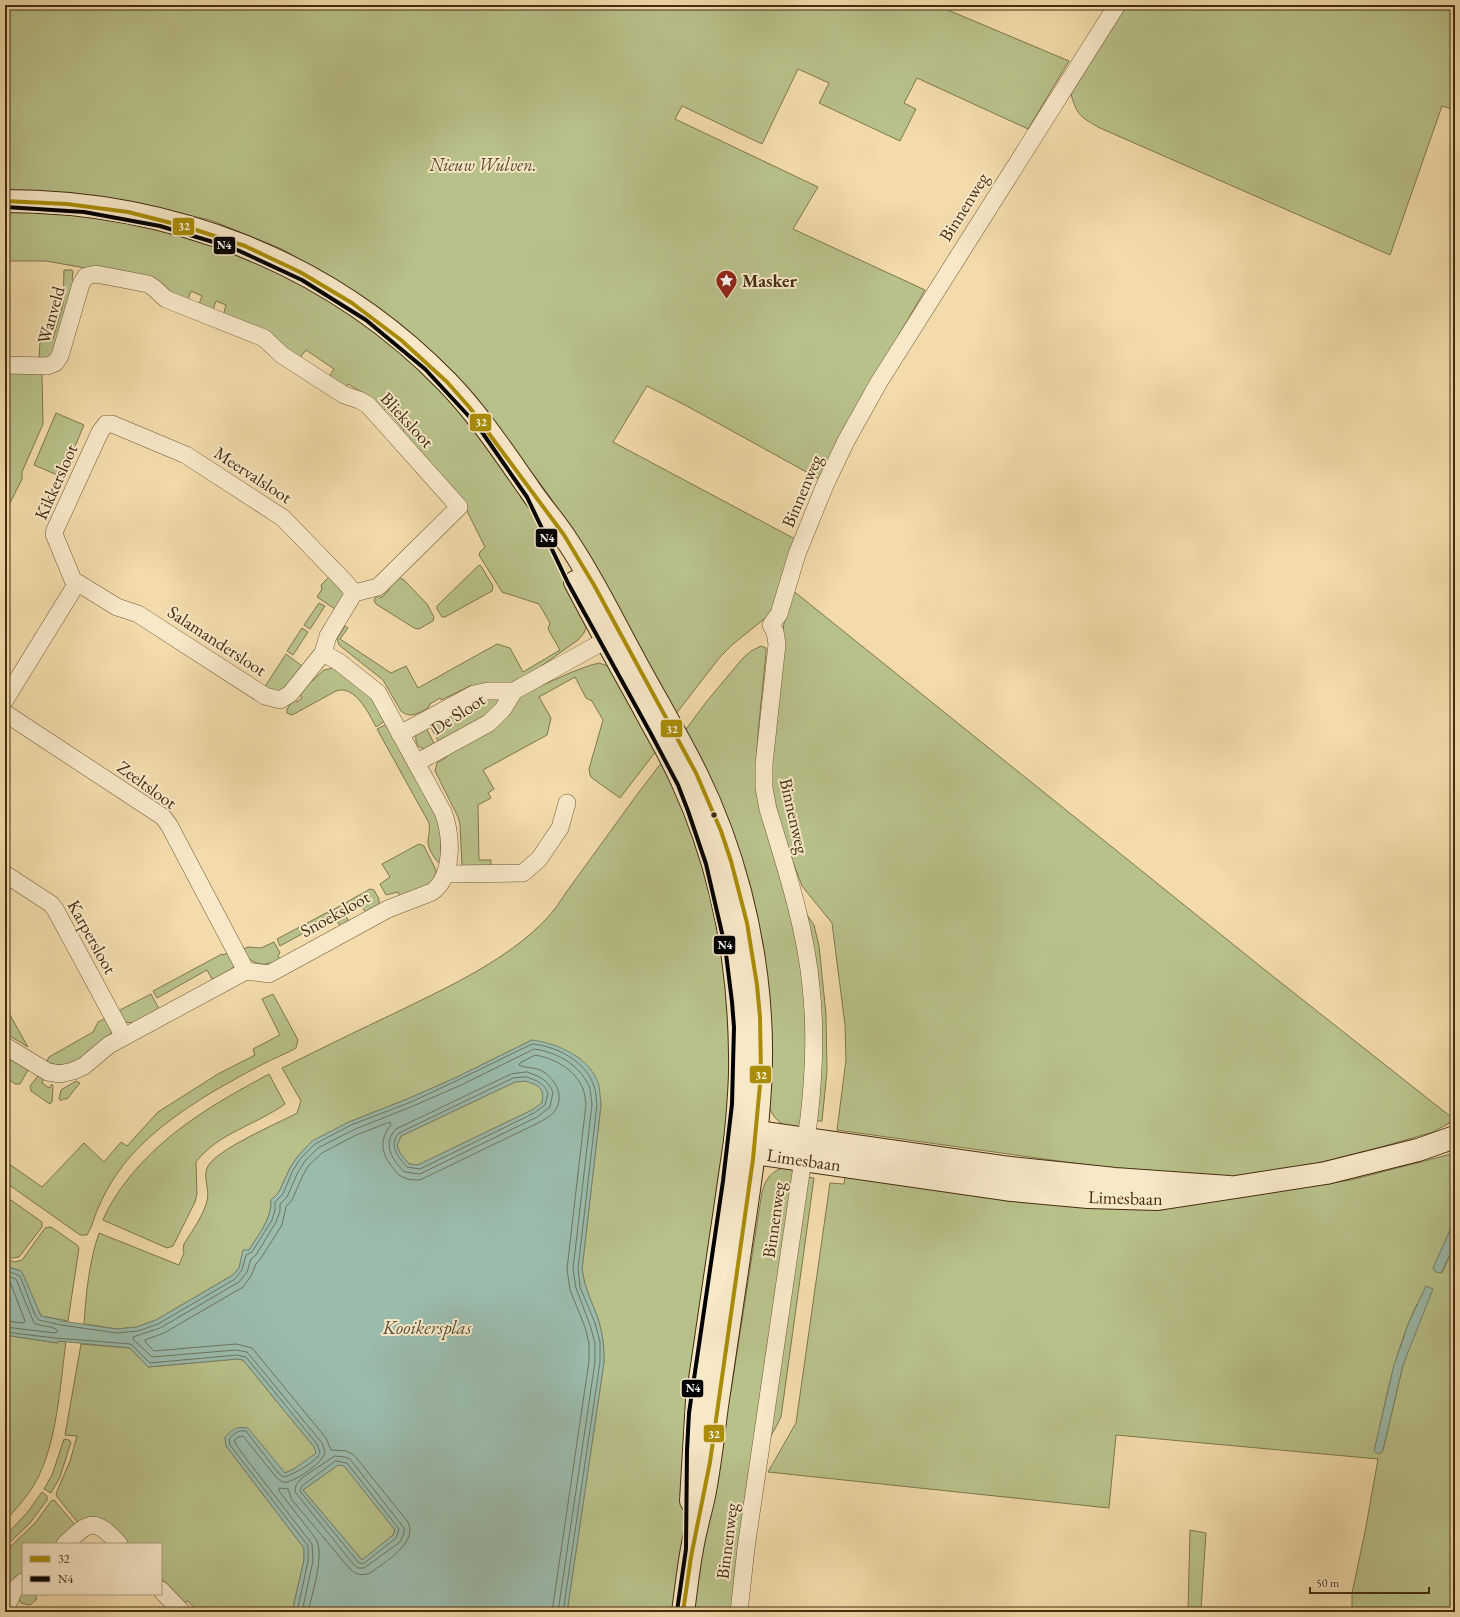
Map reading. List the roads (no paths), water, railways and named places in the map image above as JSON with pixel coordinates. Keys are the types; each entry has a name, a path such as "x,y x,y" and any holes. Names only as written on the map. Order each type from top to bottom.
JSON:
{"main road":[{"path":"5,201 81,205 126,211 167,220 236,242 313,279 382,324 443,378 471,408 531,491 556,547 696,773 715,816 732,865 751,942 759,992 761,1071 756,1143 704,1495 692,1545 683,1612"},
{"path":"613,637 682,781 701,829 716,875 730,940 738,1006 740,1066 735,1141 695,1412 691,1493 692,1545"},
{"name":"Limesbaan","path":"735,1141 810,1151 839,1166 1012,1190 1088,1197 1158,1199 1326,1173 1418,1150 1455,1137"},
{"name":"Limesbaan","path":"810,1151 842,1145 1002,1168 1115,1179 1229,1187"}],"street":[{"name":"Binnenweg","path":"739,1612 746,1548 810,1151 814,1059 811,986 803,936 764,788 765,746 777,644 775,632 771,625 779,614 797,554 812,513 846,440 911,330 1117,5"},
{"name":"Blieksloot","path":"86,276 96,274 148,284 166,299 264,338 288,359 344,395 368,405 459,507 378,587 354,593"},
{"name":"Wanveld","path":"5,365 47,366 52,365 58,360 81,284 86,276"},
{"name":"Meervalsloot","path":"106,424 117,425 186,455 283,518 346,582 354,593"},
{"name":"Kikkersloot","path":"77,583 73,580 62,556 55,539 55,530 100,432 106,424"},
{"path":"5,700 77,583"},
{"name":"Salamandersloot","path":"77,583 117,607 138,614 265,696 272,699 280,700 290,694 323,653"},
{"path":"323,653 328,636 354,593"},
{"name":"De Sloot","path":"416,763 489,723 503,708 514,691 613,637"},
{"name":"Snoeksloot","path":"246,971 269,974 388,909 432,892 442,884 446,874 448,864 448,827 443,812 378,693 339,662 323,653"},
{"name":"De Sloot","path":"400,734 474,694 488,691 514,691"},
{"name":"Zeeltsloot","path":"5,714 157,812 166,820 246,971"},
{"path":"446,874 523,873 539,859 560,828 567,804"},
{"name":"Karpersloot","path":"5,874 51,904 55,909 124,1037"},
{"path":"5,1046 48,1072 60,1074 73,1071 84,1066 109,1045 246,971"},
{"path":"66,1543 81,1529 94,1525 105,1529 118,1543"},
{"path":"5,1610 14,1590 22,1583"},
{"path":"162,1591 182,1612"}],"water":[{"name":"Kooikersplas","path":"532,1040 562,1048 581,1060 589,1067 599,1086 601,1104 582,1269 587,1290 600,1327 603,1342 604,1362 567,1612 292,1612 304,1560 304,1548 226,1446 225,1437 235,1429 241,1427 248,1428 285,1473 294,1469 316,1453 314,1447 243,1360 237,1359 148,1367 130,1348 58,1341 58,1343 5,1335 5,1266 21,1271 41,1316 61,1321 117,1329 137,1327 156,1320 233,1275 239,1268 243,1250 249,1250 264,1226 271,1207 271,1200 279,1192 290,1168 298,1156 312,1141 349,1122 410,1098 455,1078","holes":["525,1081 540,1088 542,1093 542,1103 532,1110 418,1165 409,1164 400,1153 397,1146 401,1136 515,1082","338,1465 344,1466 395,1530 393,1535 362,1560 303,1490"]},
{"path":"1455,1219 1455,1244 1441,1273 1436,1272 1433,1268"},
{"path":"1426,1286 1433,1289 1403,1365 1383,1450 1378,1454 1374,1451 1394,1365 1409,1322"}],"place":[{"name":"Masker","path":"726,300"}],"park label":[{"name":"Nieuw Wulven.","path":"483,165"}]}
